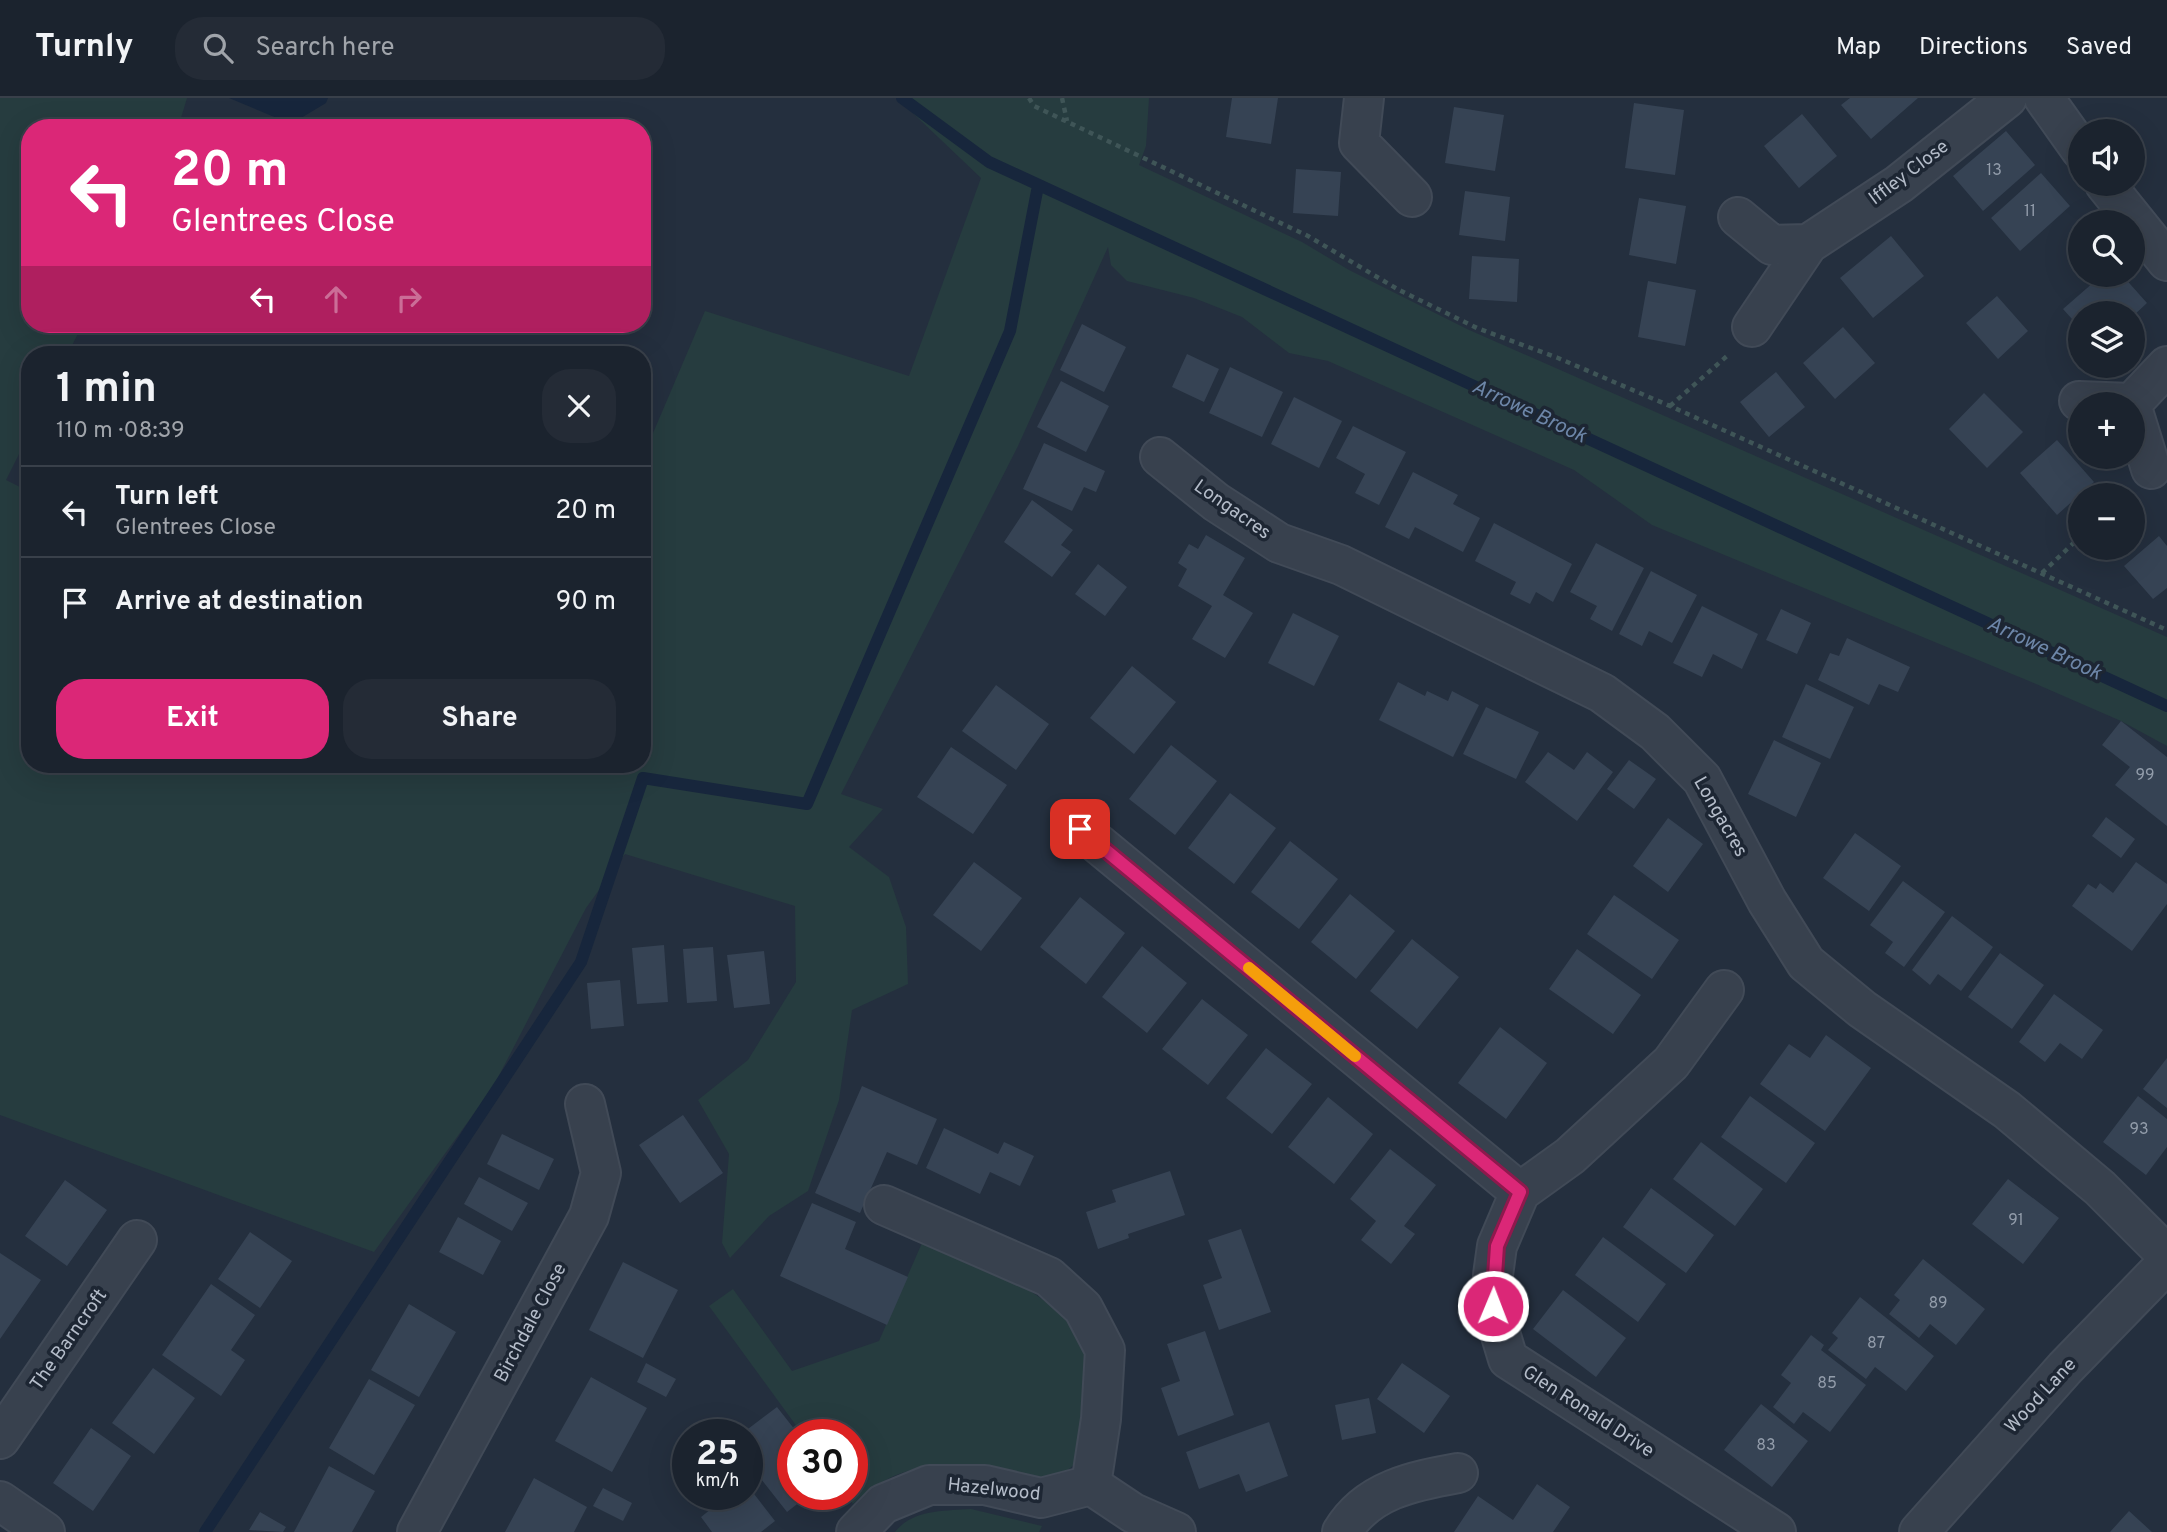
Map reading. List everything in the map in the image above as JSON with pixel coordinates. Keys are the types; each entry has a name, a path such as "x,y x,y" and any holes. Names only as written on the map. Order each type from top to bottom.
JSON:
{"street":[{"path":"1364,98 1359,143 1412,197"},
{"name":"Iffley Close","path":"1752,327 1808,244 1899,184 2007,98"},
{"path":"2044,98 2068,132"},
{"path":"2115,196 2167,261"},
{"path":"1738,217 1772,245 1808,244"},
{"path":"2142,392 2167,366"},
{"path":"2145,450 2151,469"},
{"name":"Longacres","path":"1160,457 1216,502 1279,543 1341,565 1602,693 1656,732 1702,779 1767,901 1806,963 1862,1009 2007,1110 2100,1188 2167,1255"},
{"path":"1080,829 1520,1192 1570,1156 1671,1063 1724,990"},
{"name":"Birchdale Close","path":"417,1532 589,1216 601,1173 585,1104"},
{"name":"Glen Ronald Drive","path":"1520,1192 1497,1246 1493,1275 1493,1306 1508,1359 1776,1532"},
{"path":"884,1205 1049,1277 1083,1308 1105,1350 1101,1419 1091,1485 1132,1513 1176,1532"},
{"name":"The Barncroft","path":"0,1439 137,1240"},
{"name":"Wood Lane","path":"1919,1532 2065,1368 2167,1263"},
{"path":"1342,1532 1371,1499 1415,1481 1458,1473"},
{"name":"Hazelwood","path":"856,1532 883,1504 929,1485 985,1485 1041,1498 1091,1485"},
{"path":"0,1501 34,1529"}],"path":[{"path":"1029,98 1034,106 1308,236 1399,290 1477,328 1558,358 1670,406 2167,630"},
{"path":"1062,98 1067,122"},
{"path":"1670,406 1731,352 1752,327"},
{"path":"2042,573 2068,548"}],"green space":[{"path":"0,98 187,98 181,119 21,119 21,333 78,333 72,346 21,346 21,450 6,480 21,488 21,773 651,773 651,438 705,311 909,376 981,178 897,98 1149,98 1146,146 1139,165 1302,242 1349,270 1467,329 2167,637 2167,746 2121,721 2029,681 1652,525 1574,470 1328,361 1289,353 1242,317 1194,298 1127,281 1111,265 1108,247 1018,446 841,794 883,809 849,847 889,877 906,927 908,984 852,1010 839,1100 808,1191 769,1216 730,1258 722,1243 729,1154 698,1100 748,1060 796,982 795,906 625,854 586,908 493,1087 374,1252 0,1115"},
{"path":"922,1243 933,1243 1024,1288 1067,1319 1081,1337 1087,1357 1087,1370 1079,1460 1064,1473 1048,1478 962,1466 923,1467 887,1479 868,1491 868,1419 791,1419 709,1306 733,1289 792,1371 879,1341"},
{"path":"971,1509 1042,1526 1039,1532 895,1532 902,1524 920,1515"}],"water":[{"path":"229,98 328,98 326,103 299,119 279,119"}],"building":[{"path":"1232,98 1278,98 1271,144 1226,137"},
{"path":"1850,98 1918,98 1871,139 1841,105"},
{"path":"1634,103 1684,110 1675,175 1625,168"},
{"path":"1454,107 1504,115 1495,171 1445,163"},
{"path":"1802,114 1837,156 1799,188 1764,146"},
{"path":"2006,131 2035,165 1983,211 1953,176"},
{"path":"1296,169 1341,172 1338,216 1293,213"},
{"path":"2041,173 2070,206 2020,251 1991,218"},
{"path":"1465,191 1510,197 1505,241 1459,235"},
{"path":"1639,198 1686,206 1676,264 1629,255"},
{"path":"1891,236 1924,276 1873,318 1840,278"},
{"path":"1472,256 1519,259 1517,302 1469,299"},
{"path":"1648,281 1696,290 1685,346 1638,337"},
{"path":"2088,287 2133,287 2147,303 2145,305 2145,301 2072,301"},
{"path":"1997,296 2028,331 1998,359 1966,323"},
{"path":"1082,324 1126,347 1104,392 1060,370"},
{"path":"1843,327 1875,363 1835,399 1803,363"},
{"path":"1187,354 1219,369 1204,402 1172,387"},
{"path":"1230,367 1283,392 1262,437 1209,413"},
{"path":"1776,372 1805,407 1769,437 1740,402"},
{"path":"1061,381 1109,406 1086,452 1037,427"},
{"path":"1984,393 2023,432 1987,468 1949,429"},
{"path":"1294,397 1342,421 1319,468 1271,444"},
{"path":"1353,426 1406,452 1379,505 1355,493 1365,474 1336,458"},
{"path":"2057,440 2068,452 2068,469 2083,469 2094,482 2068,483 2068,505 2057,515 2020,473"},
{"path":"1044,443 1105,471 1096,492 1084,487 1072,511 1023,489"},
{"path":"1413,472 1458,495 1453,504 1480,518 1463,552 1415,527 1409,539 1385,527"},
{"path":"1032,500 1073,530 1061,545 1071,552 1052,577 1004,542"},
{"path":"1494,523 1572,564 1553,602 1536,592 1530,604 1510,594 1516,582 1475,561"},
{"path":"1206,535 1245,558 1223,595 1253,613 1225,658 1192,639 1212,606 1178,586 1187,569 1178,563 1189,544 1198,549"},
{"path":"2159,536 2167,546 2167,588 2153,599 2124,566 2131,560 2145,560 2145,548"},
{"path":"1596,543 1644,568 1612,631 1590,619 1597,606 1570,592"},
{"path":"1098,564 1127,587 1105,616 1075,594"},
{"path":"1651,571 1697,595 1672,643 1649,631 1642,646 1619,634"},
{"path":"1702,606 1758,634 1742,669 1713,654 1702,677 1673,663"},
{"path":"1781,609 1811,623 1797,654 1766,640"},
{"path":"1293,613 1339,636 1314,686 1268,663"},
{"path":"1847,638 1910,667 1898,692 1879,684 1869,705 1818,680 1830,653 1839,656"},
{"path":"1132,666 1176,702 1134,754 1090,718"},
{"path":"1398,682 1425,696 1427,691 1448,701 1452,691 1479,705 1453,757 1379,720"},
{"path":"1806,684 1854,707 1830,759 1782,737"},
{"path":"996,685 1049,724 1016,770 962,731"},
{"path":"1486,707 1539,732 1516,779 1463,754"},
{"path":"2121,721 2167,757 2167,826 2115,785 2130,767 2102,745"},
{"path":"1774,740 1821,763 1796,817 1748,794"},
{"path":"1171,745 1217,781 1175,835 1129,799"},
{"path":"951,747 1007,785 973,834 917,797"},
{"path":"1548,752 1574,770 1587,752 1613,772 1577,821 1525,782"},
{"path":"1629,760 1656,779 1634,809 1607,789"},
{"path":"1230,793 1276,828 1234,884 1188,848"},
{"path":"2106,817 2135,839 2121,858 2092,836"},
{"path":"1668,818 1703,844 1668,892 1633,866"},
{"path":"1855,833 1901,866 1869,911 1823,878"},
{"path":"1290,841 1338,879 1299,929 1251,892"},
{"path":"974,862 1022,898 981,951 933,915"},
{"path":"2136,862 2167,884 2167,904 2132,951 2072,906 2088,884 2096,889 2100,883 2113,893"},
{"path":"1903,881 1945,912 1904,967 1885,953 1893,942 1870,925"},
{"path":"1350,894 1395,931 1356,979 1311,942"},
{"path":"1614,895 1679,940 1652,979 1587,934"},
{"path":"1080,897 1125,933 1086,984 1040,947"},
{"path":"1952,916 1993,947 1961,991 1938,974 1930,985 1912,970"},
{"path":"1412,939 1459,977 1417,1029 1370,991"},
{"path":"664,945 668,1002 637,1004 632,948"},
{"path":"1142,946 1187,983 1147,1033 1102,997"},
{"path":"713,947 717,1001 687,1003 683,949"},
{"path":"1577,949 1641,995 1613,1034 1549,989"},
{"path":"764,951 770,1004 734,1008 727,955"},
{"path":"2000,953 2044,985 2012,1029 1968,997"},
{"path":"620,980 624,1026 591,1029 587,983"},
{"path":"2054,994 2103,1030 2082,1059 2060,1043 2045,1062 2019,1042"},
{"path":"1202,999 1248,1035 1208,1085 1162,1049"},
{"path":"1500,1027 1547,1063 1506,1119 1458,1083"},
{"path":"1826,1035 1871,1068 1825,1131 1760,1084 1789,1044 1810,1058"},
{"path":"1266,1048 1312,1084 1272,1134 1226,1098"},
{"path":"2167,1058 2167,1108 2143,1089"},
{"path":"862,1086 937,1119 917,1165 887,1152 860,1213 815,1193"},
{"path":"1750,1096 1815,1143 1786,1183 1721,1137"},
{"path":"2138,1096 2167,1119 2167,1147 2146,1175 2103,1142"},
{"path":"1328,1097 1373,1134 1334,1184 1288,1147"},
{"path":"683,1115 723,1173 680,1203 639,1145"},
{"path":"944,1128 998,1154 1004,1142 1034,1156 1020,1186 990,1172 980,1194 926,1168"},
{"path":"502,1134 554,1159 539,1190 487,1164"},
{"path":"1701,1142 1763,1189 1735,1226 1673,1179"},
{"path":"1390,1149 1436,1185 1404,1226 1415,1234 1391,1264 1361,1240 1376,1221 1350,1199"},
{"path":"1170,1171 1185,1215 1128,1234 1129,1238 1098,1249 1086,1212 1116,1202 1112,1190"},
{"path":"479,1177 528,1203 512,1231 464,1204"},
{"path":"2008,1179 2059,1218 2023,1264 1972,1224"},
{"path":"65,1180 107,1210 67,1266 25,1236"},
{"path":"1651,1188 1714,1235 1686,1273 1623,1227"},
{"path":"812,1203 856,1222 845,1249 908,1277 887,1325 780,1276"},
{"path":"458,1217 501,1241 483,1275 439,1252"},
{"path":"1241,1229 1271,1312 1219,1330 1203,1285 1222,1278 1208,1240"},
{"path":"250,1232 292,1261 260,1308 218,1279"},
{"path":"1603,1237 1666,1284 1638,1322 1575,1275"},
{"path":"0,1253 41,1280 0,1339"},
{"path":"1923,1259 1985,1309 1956,1345 1930,1324 1919,1338 1889,1314 1900,1300 1894,1295"},
{"path":"623,1262 678,1290 643,1358 589,1330"},
{"path":"211,1284 255,1315 231,1350 245,1360 221,1396 162,1355"},
{"path":"1563,1290 1626,1338 1596,1377 1533,1329"},
{"path":"1860,1297 1934,1356 1906,1391 1875,1367 1866,1379 1828,1350 1838,1338 1832,1333"},
{"path":"409,1304 456,1332 419,1397 371,1370"},
{"path":"1205,1331 1234,1415 1178,1436 1161,1388 1180,1381 1167,1344"},
{"path":"1811,1335 1824,1345 1821,1350 1866,1385 1830,1432 1803,1412 1794,1424 1773,1407 1791,1383 1781,1375"},
{"path":"646,1363 676,1379 666,1397 637,1382"},
{"path":"1402,1363 1450,1396 1424,1433 1377,1399"},
{"path":"153,1368 195,1398 154,1454 112,1423"},
{"path":"591,1377 647,1408 612,1472 555,1441"},
{"path":"369,1379 415,1405 374,1475 329,1448"},
{"path":"1369,1398 1376,1433 1342,1440 1335,1405"},
{"path":"1761,1404 1808,1441 1772,1487 1724,1450"},
{"path":"777,1407 786,1419 777,1419 777,1499 763,1481 761,1419"},
{"path":"1269,1422 1288,1476 1246,1492 1239,1474 1199,1489 1186,1452"},
{"path":"91,1428 131,1456 93,1511 53,1483"},
{"path":"329,1466 375,1491 352,1532 294,1532"},
{"path":"534,1478 587,1507 574,1532 505,1532"},
{"path":"1537,1484 1570,1507 1553,1532 1454,1532 1478,1496 1513,1520"},
{"path":"603,1488 632,1503 623,1521 593,1506"},
{"path":"763,1506 775,1521 761,1532 712,1532 701,1517 710,1510 763,1510"},
{"path":"2129,1511 2152,1532 2110,1532"},
{"path":"260,1512 286,1527 283,1532 249,1530"}],"waterway":[{"name":"Arrowe Brook","path":"902,98 989,162 2167,706"},
{"path":"205,1532 581,962 643,778 807,804 1010,331 1038,186"}],"slow traffic":[{"path":"1249,968 1355,1056"}],"route":[{"path":"1080,829 1520,1192 1497,1246 1493,1306"}]}
